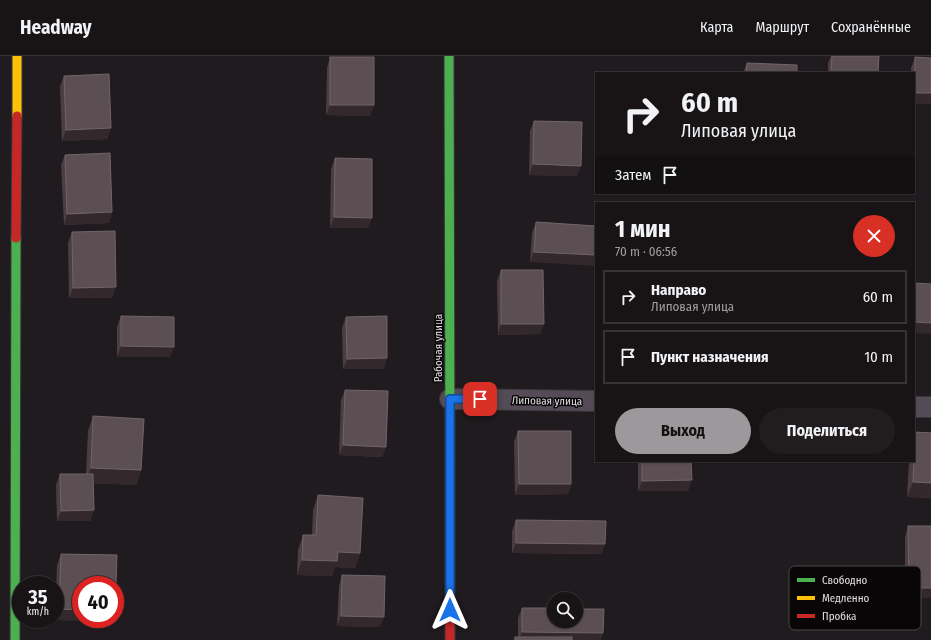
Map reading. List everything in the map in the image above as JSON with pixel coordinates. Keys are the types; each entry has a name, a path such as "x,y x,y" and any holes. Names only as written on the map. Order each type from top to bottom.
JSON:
{"street":[{"path":"15,640 17,56"},
{"name":"Рабочая улица","path":"449,56 450,640"},
{"name":"Липовая улица","path":"450,399 595,401"},
{"path":"915,407 931,407"}],"building":[{"path":"832,56 879,56 878,72 831,72"},
{"path":"330,57 374,57 374,105 330,105"},
{"path":"915,57 931,58 931,93 915,93"},
{"path":"747,63 797,65 797,72 746,72"},
{"path":"109,74 111,128 66,130 64,76"},
{"path":"534,121 582,122 581,166 533,164"},
{"path":"110,153 112,212 67,214 65,155"},
{"path":"335,158 372,159 372,218 334,217"},
{"path":"536,222 595,226 595,255 534,252"},
{"path":"115,231 116,287 73,288 72,232"},
{"path":"501,270 543,270 544,324 501,324"},
{"path":"915,283 931,284 931,323 915,322"},
{"path":"121,316 174,317 174,347 121,346"},
{"path":"387,316 387,358 347,359 346,317"},
{"path":"345,390 388,391 386,447 343,445"},
{"path":"93,416 144,419 141,470 91,468"},
{"path":"518,431 571,431 571,484 519,484"},
{"path":"915,432 931,433 931,483 913,482"},
{"path":"642,462 691,462 692,480 642,481"},
{"path":"60,474 93,474 94,510 61,511"},
{"path":"318,495 363,498 360,553 338,552 337,561 302,560 303,535 316,535"},
{"path":"516,520 606,521 605,544 516,543"},
{"path":"908,526 931,526 931,588 921,588 921,566 909,566"},
{"path":"61,554 117,555 116,576 72,576 72,610 64,609 64,576 60,576"},
{"path":"342,575 385,576 384,617 341,616"},
{"path":"522,608 547,608 547,628 583,628 583,609 604,609 603,633 522,632"},
{"path":"515,637 572,637 572,640 515,640"}],"traffic: fast":[{"path":"449,56 450,462"},
{"path":"15,640 16,238"}],"traffic: slow":[{"path":"17,56 17,116"}],"traffic: jam":[{"path":"16,238 17,116"},
{"path":"450,462 450,640"}],"route":[{"path":"450,610 450,399 480,399"}]}
